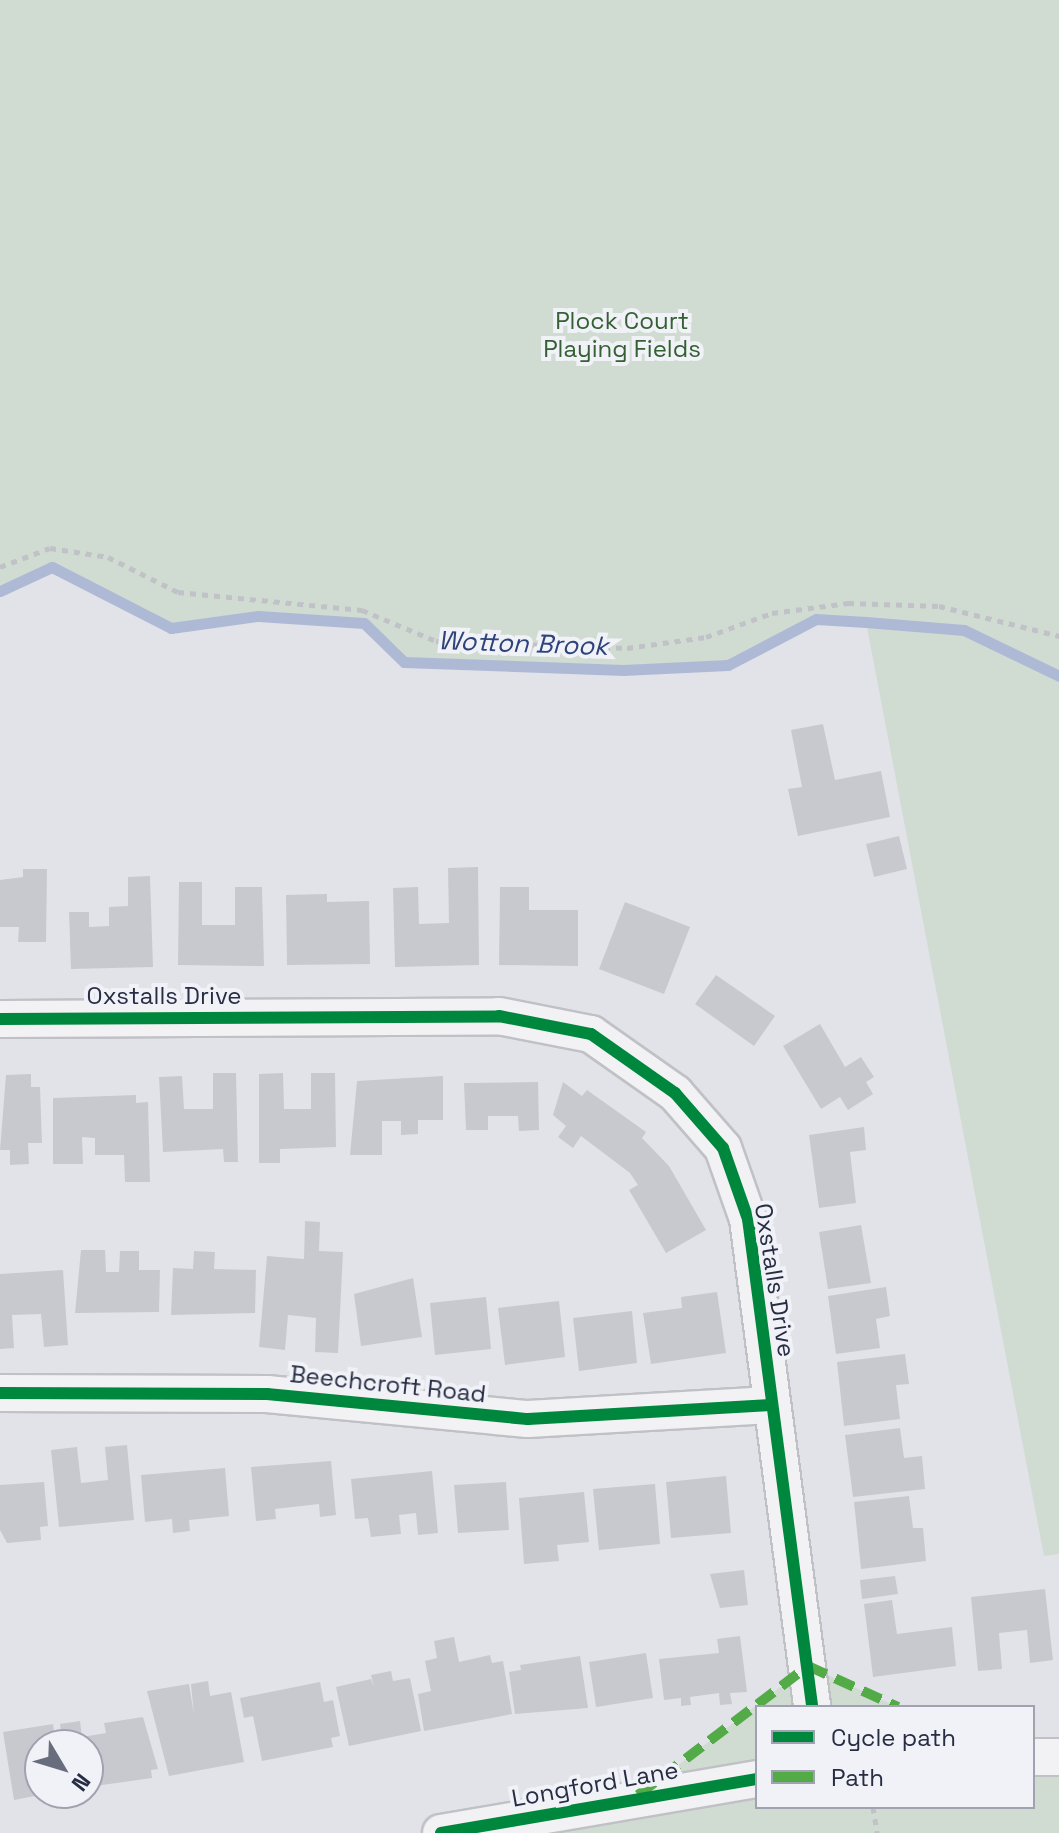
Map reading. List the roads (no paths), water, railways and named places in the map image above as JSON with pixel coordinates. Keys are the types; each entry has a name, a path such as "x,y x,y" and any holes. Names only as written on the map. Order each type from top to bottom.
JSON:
{"street":[{"name":"Oxstalls Drive","path":"0,1019 499,1016 591,1034 675,1093 723,1148 748,1219 812,1705"},
{"name":"Beechcroft Road","path":"0,1393 267,1394 528,1419 771,1405"},
{"path":"1035,1757 1059,1757"},
{"name":"Longford Lane","path":"441,1833 755,1779"}],"waterway":[{"name":"Wotton Brook","path":"0,591 52,567 171,628 258,616 364,623 404,662 623,670 728,665 816,619 964,630 1059,676"}],"park label":[{"name":"Plock Court Playing Fields","path":"622,335"}]}
